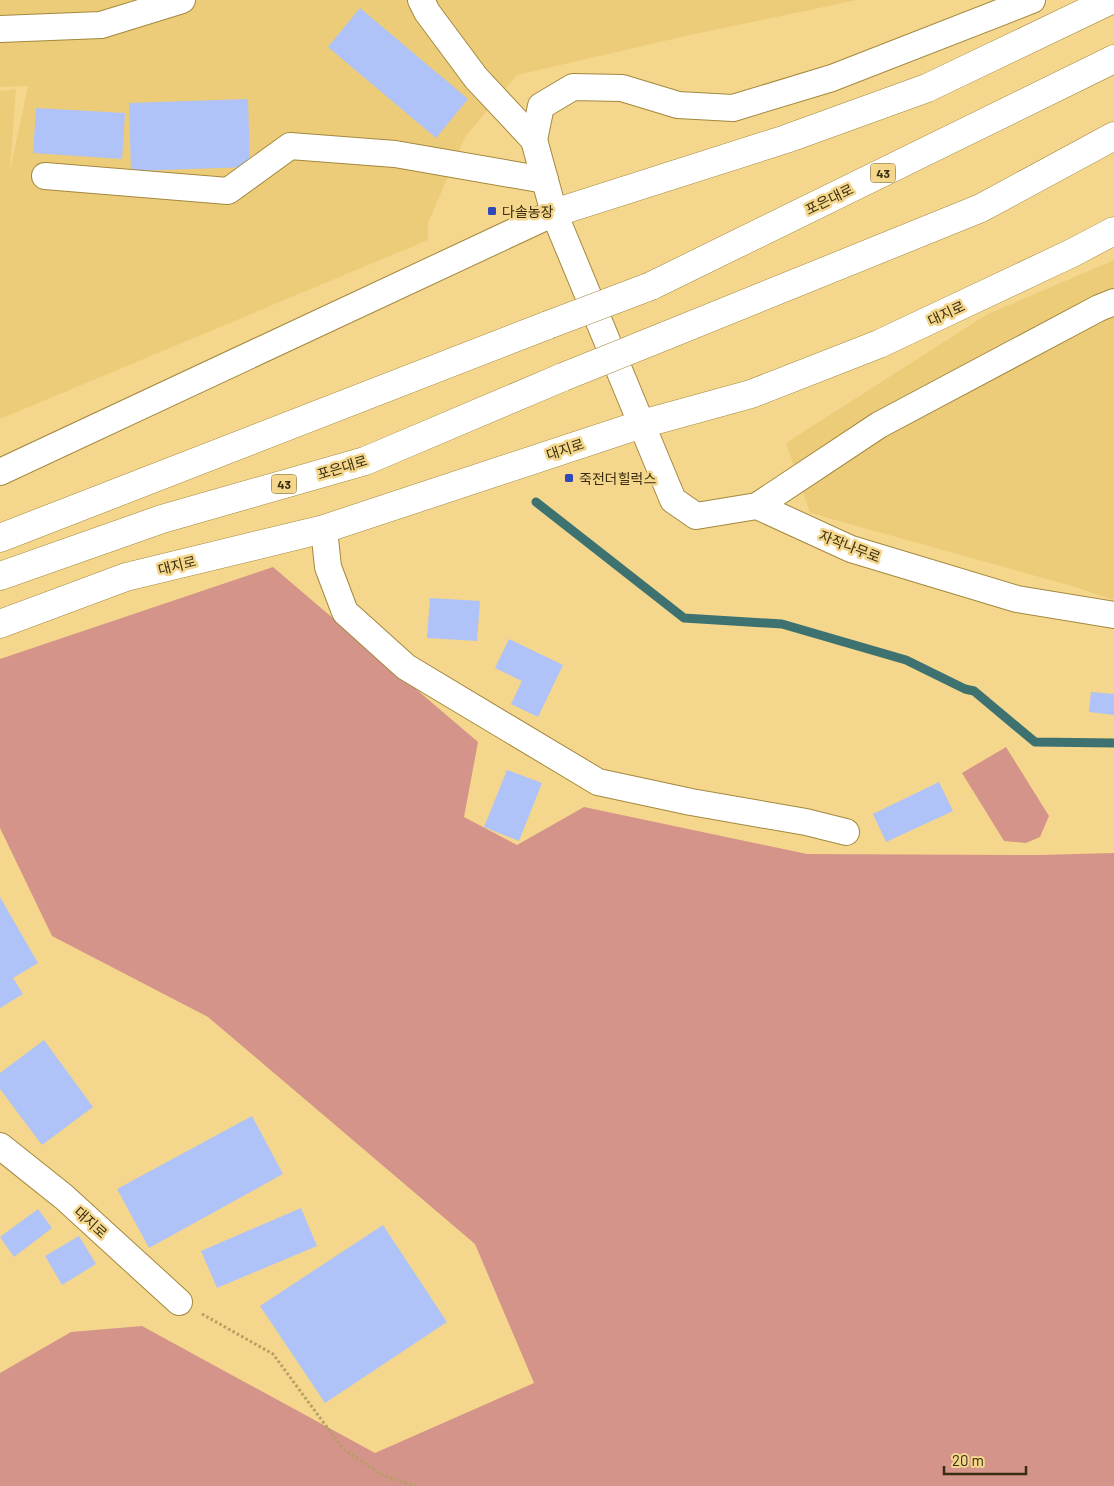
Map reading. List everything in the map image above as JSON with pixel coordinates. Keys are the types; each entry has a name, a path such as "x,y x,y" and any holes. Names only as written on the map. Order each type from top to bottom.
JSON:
{"main road":[{"path":"554,213 786,140 927,88 1111,0"},
{"name":"포은대로","path":"0,538 651,286 1114,59"},
{"name":"포은대로","path":"11,572 162,519 365,461 563,377 980,208 1114,136"},
{"name":"대지로","path":"0,624 126,577 324,529 642,424 751,394 880,344 1072,253 1114,231"},
{"path":"0,592 11,572"}],"street":[{"path":"0,29 101,25 182,0"},
{"path":"421,0 427,12 476,78 534,140"},
{"path":"1032,0 832,78 733,108 678,105 622,88 573,87 541,106 534,140 554,213 673,500 696,516 757,506 879,425 1099,308 1114,302"},
{"path":"45,176 228,191 290,146 395,154 545,180"},
{"path":"0,472 554,213"},
{"name":"자작나무로","path":"757,506 851,549 1017,599 1114,615"},
{"path":"324,529 328,567 345,612 406,666 598,782 691,802 806,822 846,832"},
{"name":"대지로","path":"0,1146 64,1197 179,1302"}],"path":[{"path":"179,1302 273,1354 343,1449 382,1475 415,1486"}],"shaded area":[{"path":"0,0 857,0 690,35 517,75 465,137 428,223 428,240 0,419 0,91 16,89 10,171 28,86 0,87"},
{"path":"1114,260 1114,599 810,513 786,443 986,315"},
{"path":"273,567 478,742 464,817 517,845 584,807 807,854 1039,855 1114,853 1114,1486 0,1486 0,1373 71,1332 142,1326 375,1453 534,1383 475,1244 208,1017 52,936 0,828 0,659"},
{"path":"1006,747 1049,816 1040,837 1026,843 1004,841 962,773"}],"building":[{"path":"360,8 468,99 436,138 328,47"},
{"path":"248,99 250,167 131,171 129,103"},
{"path":"36,108 125,113 122,159 33,153"},
{"path":"430,598 480,601 477,641 427,638"},
{"path":"509,639 563,665 538,717 511,704 522,681 495,668"},
{"path":"1091,692 1114,694 1114,715 1089,712"},
{"path":"507,770 542,783 519,841 484,827"},
{"path":"939,782 953,811 886,842 873,814"},
{"path":"0,897 38,963 13,978 23,994 0,1008"},
{"path":"44,1040 93,1107 42,1145 0,1089 0,1073"},
{"path":"252,1116 283,1174 149,1248 117,1189"},
{"path":"301,1208 317,1246 217,1288 201,1251"},
{"path":"38,1209 52,1228 14,1257 0,1237"},
{"path":"383,1225 447,1322 325,1403 260,1306"},
{"path":"79,1236 96,1264 62,1285 45,1256"}],"waterway":[{"path":"536,502 684,618 782,624 906,660 965,689 974,691 1035,742 1114,743"}],"place":[{"name":"다솔농장","path":"492,211"},
{"name":"죽전더힐럭스","path":"569,478"}]}
